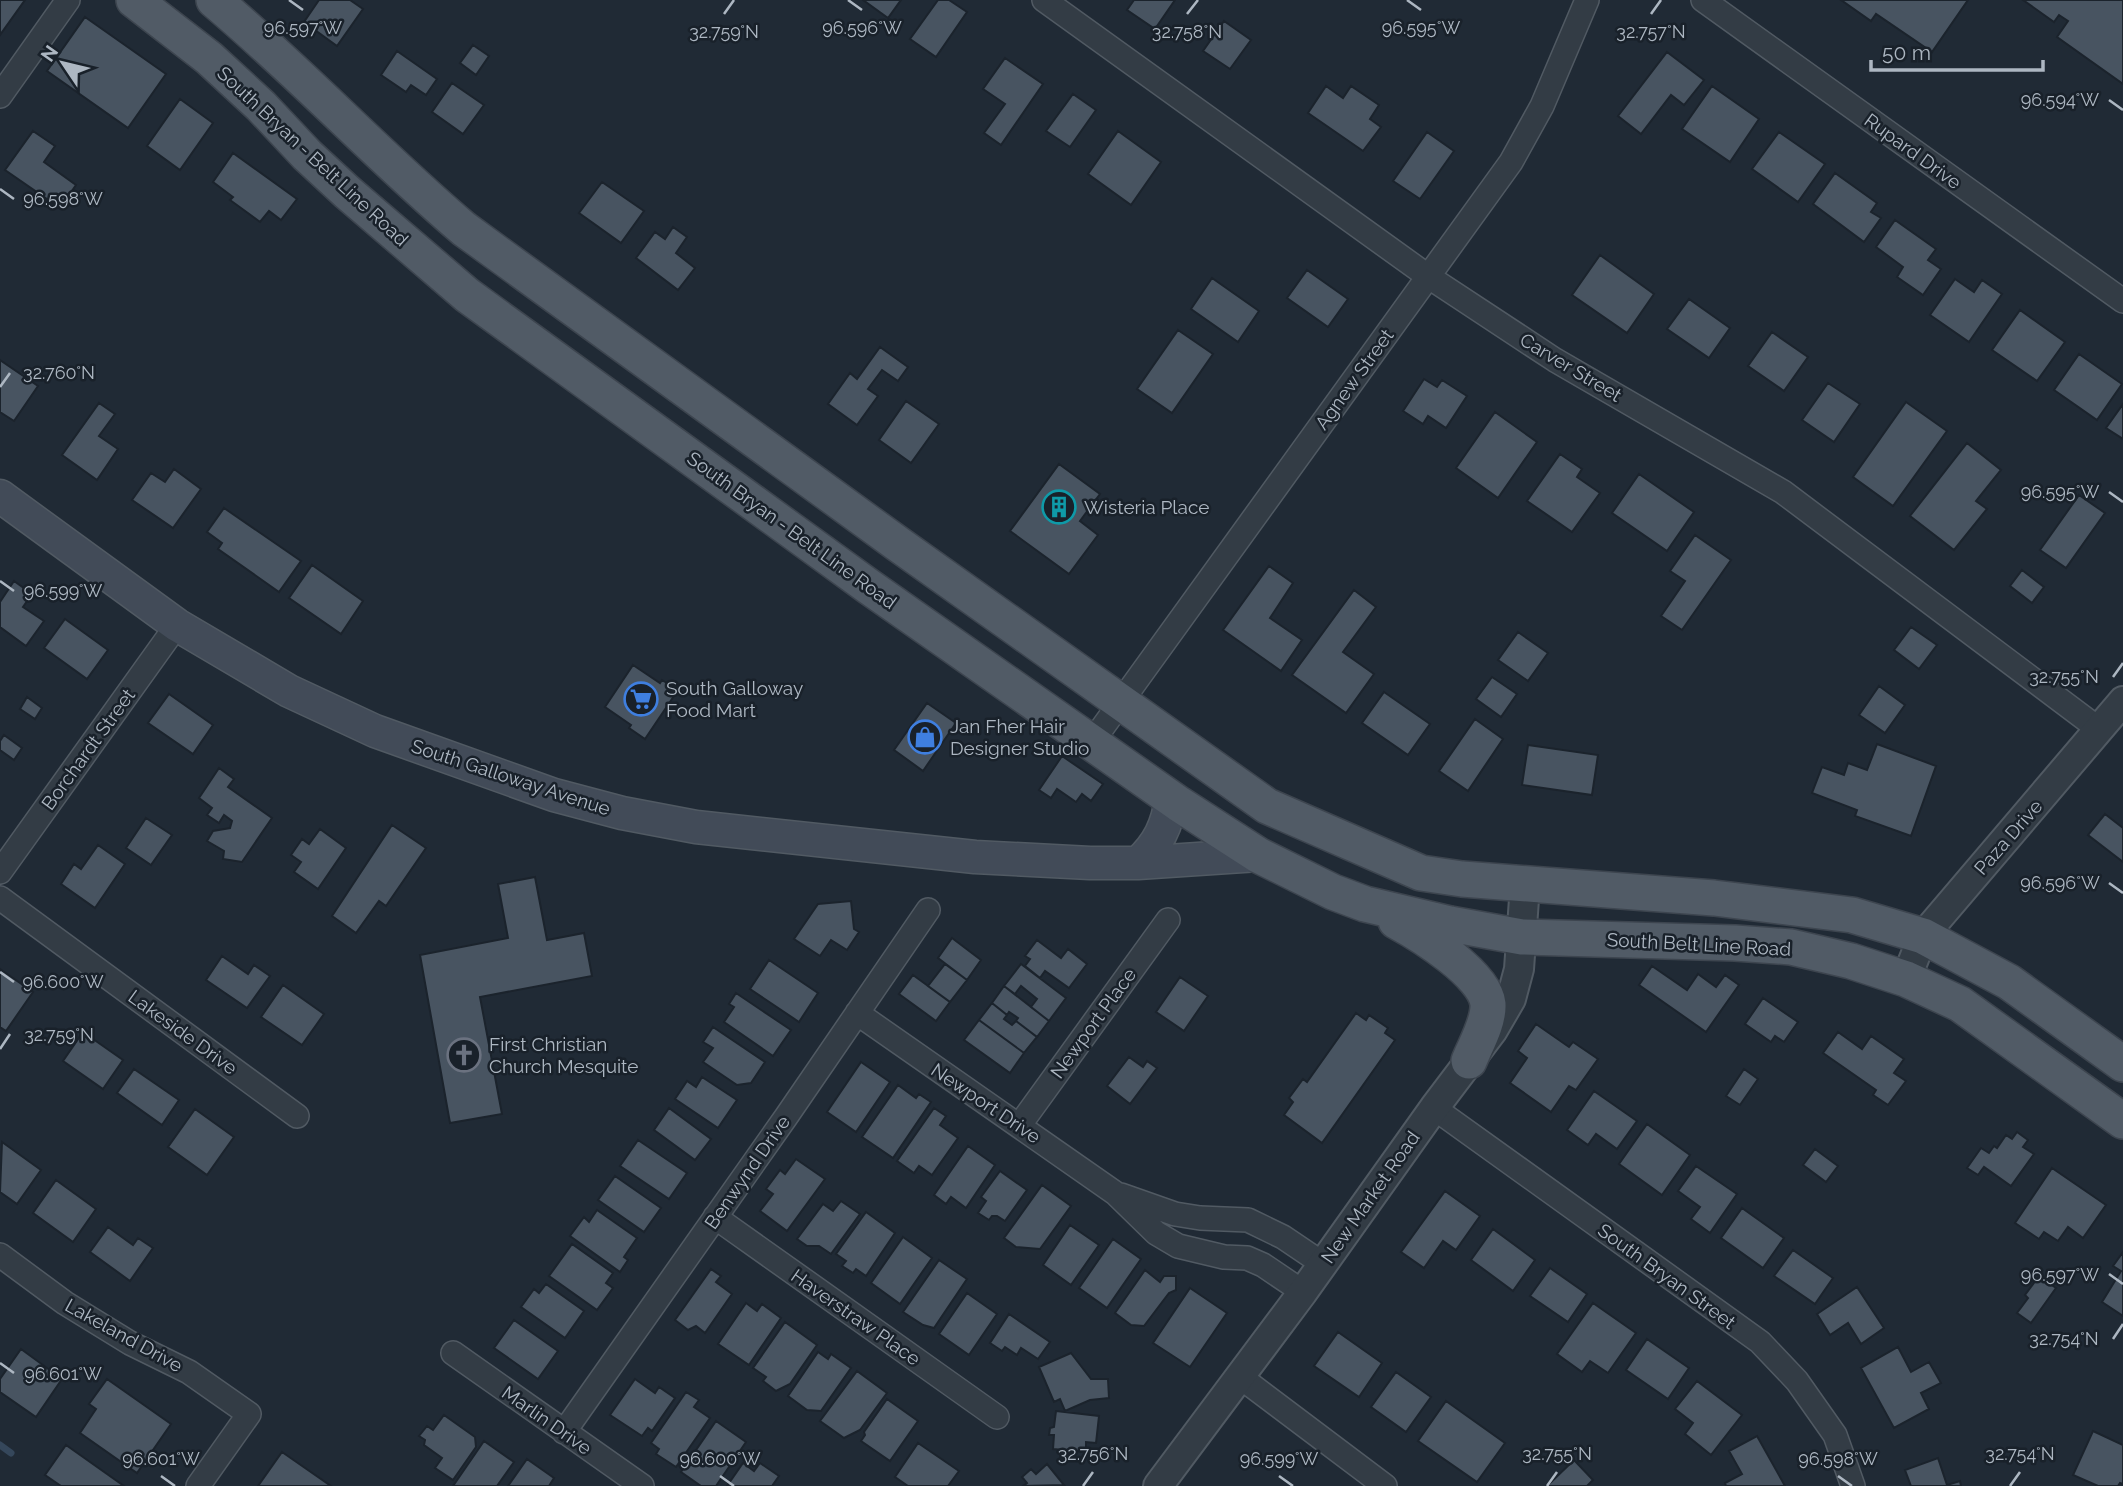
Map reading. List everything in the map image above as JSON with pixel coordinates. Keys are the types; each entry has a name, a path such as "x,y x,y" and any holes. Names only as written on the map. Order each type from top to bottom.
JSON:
{"main road":[{"name":"South Bryan - Belt Line Road","path":"134,0 209,58 347,192 467,295 868,586 1171,798 1258,855 1333,892 1404,915 1522,937"},
{"path":"214,0 315,89 406,179 464,229 898,544 1267,806 1421,873"},
{"name":"South Galloway Avenue","path":"0,496 177,625 289,691 375,731 554,795 622,813 696,827 975,857 1138,863 1258,855"},
{"path":"868,586 898,544"},
{"path":"1138,863 1160,838 1167,822 1171,798"},
{"path":"1258,855 1283,841 1309,846 1358,867 1388,874 1421,873 1525,885 1714,898 1852,915 1923,936 2009,982 2123,1064"},
{"path":"1365,904 1404,925 1441,951 1480,985 1488,1000 1487,1014 1469,1061"},
{"name":"South Belt Line Road","path":"1522,937 1791,947 1851,961 1906,979 1960,1004 2123,1121"}],"street":[{"path":"0,96 68,0"},
{"name":"Carver Street","path":"1044,0 1429,277 1555,360 1783,492 2100,730"},
{"name":"Agnew Street","path":"1092,742 1524,142 1587,0"},
{"name":"Rupard Drive","path":"1703,0 2123,301"},
{"name":"Borchardt Street","path":"0,872 177,625"},
{"name":"Paza Drive","path":"1906,979 1923,936 2123,701"},
{"name":"New Market Road","path":"1158,1486 1493,1030 1511,999 1519,969 1525,885"},
{"name":"Lakeside Drive","path":"0,898 298,1116"},
{"name":"Benwynd Drive","path":"564,1432 928,909"},
{"name":"Newport Place","path":"1019,1126 1168,920"},
{"name":"Newport Drive","path":"857,1013 1115,1193 1156,1233 1178,1246 1224,1257 1247,1258 1264,1265 1303,1292"},
{"name":"South Bryan Street","path":"1434,1108 1760,1342 1797,1381 1835,1435 1853,1486"},
{"name":"Newport Drive","path":"1115,1193 1175,1214 1248,1220 1283,1237 1323,1264"},
{"name":"Haverstraw Place","path":"715,1217 997,1417"},
{"name":"Lakeland Drive","path":"0,1255 65,1303 130,1343 189,1372 249,1414 198,1486"},
{"name":"Marlin Drive","path":"453,1353 642,1486"},
{"path":"1238,1376 1385,1486"}],"building":[{"path":"0,0 25,0 0,35"},
{"path":"319,0 350,0 363,9 337,46 304,22"},
{"path":"863,0 901,0 888,18"},
{"path":"938,0 949,0 967,12 936,57 910,39"},
{"path":"1134,0 1175,0 1155,29 1127,10"},
{"path":"1841,0 1968,0 1932,52 1876,14 1871,21"},
{"path":"2023,0 2123,0 2123,84 2057,37 2068,21 2059,15 2054,22"},
{"path":"85,17 166,74 128,128 47,71"},
{"path":"1224,21 1251,40 1230,69 1203,51"},
{"path":"473,45 489,56 476,75 460,63"},
{"path":"397,51 437,79 426,95 411,85 406,92 381,75"},
{"path":"1667,52 1704,80 1684,105 1671,95 1641,134 1618,116"},
{"path":"1005,58 1043,84 1001,145 984,133 1005,104 983,89"},
{"path":"452,83 484,105 463,134 432,112"},
{"path":"1326,86 1343,98 1351,86 1379,105 1370,119 1381,127 1363,151 1308,113"},
{"path":"1712,86 1759,119 1730,162 1682,129"},
{"path":"1073,94 1096,110 1070,147 1046,131"},
{"path":"180,99 213,123 180,170 147,146"},
{"path":"33,131 55,146 44,162 76,185 60,208 5,170"},
{"path":"1118,131 1161,162 1131,205 1088,174"},
{"path":"1427,132 1454,151 1420,199 1393,181"},
{"path":"1779,132 1825,164 1798,202 1752,169"},
{"path":"233,153 297,199 281,220 269,211 260,222 230,200 233,197 213,182"},
{"path":"1835,173 1877,203 1871,212 1881,218 1864,242 1813,204"},
{"path":"602,182 644,211 621,243 579,213"},
{"path":"1895,220 1936,249 1928,260 1941,269 1923,295 1897,277 1903,267 1876,247"},
{"path":"673,227 687,237 676,253 695,268 678,290 636,258 655,232 665,239"},
{"path":"1600,255 1654,294 1627,333 1572,295"},
{"path":"1307,270 1348,299 1328,327 1287,298"},
{"path":"1212,278 1259,311 1238,342 1191,309"},
{"path":"1955,279 1974,292 1982,280 2002,294 1969,342 1930,315"},
{"path":"1689,299 1730,328 1709,358 1667,329"},
{"path":"2020,310 2065,342 2037,381 1992,350"},
{"path":"1178,330 1213,354 1172,413 1137,389"},
{"path":"1772,332 1808,357 1784,391 1748,366"},
{"path":"880,347 908,367 898,381 882,370 868,389 878,396 857,425 828,404 850,373 857,379"},
{"path":"2079,354 2122,384 2097,420 2054,390"},
{"path":"0,360 38,386 14,421 0,412"},
{"path":"1424,379 1437,387 1442,380 1467,396 1446,428 1428,416 1423,424 1403,411"},
{"path":"1828,383 1860,404 1834,442 1802,420"},
{"path":"906,401 939,424 911,463 879,440"},
{"path":"1906,402 1947,431 1893,506 1853,477"},
{"path":"99,403 115,414 99,436 118,449 97,480 62,455"},
{"path":"2123,404 2123,439 2106,428"},
{"path":"1495,412 1537,442 1498,498 1456,468"},
{"path":"1967,443 2001,470 1976,501 1987,509 1954,550 1910,516"},
{"path":"1560,454 1582,469 1577,477 1600,493 1572,532 1527,501"},
{"name":"Wisteria Place","path":"1059,464 1100,494 1080,521 1098,535 1069,574 1010,531"},
{"path":"174,469 201,489 173,528 132,500 151,473 165,482"},
{"path":"1639,474 1694,512 1667,551 1612,513"},
{"path":"2079,495 2105,513 2066,568 2040,550"},
{"path":"224,508 301,561 279,592 218,549 222,543 207,532"},
{"path":"1695,535 1731,560 1682,630 1661,616 1685,581 1670,571"},
{"path":"312,565 363,601 341,634 289,598"},
{"path":"1269,566 1293,583 1270,618 1302,640 1281,671 1223,630"},
{"path":"2022,570 2044,587 2032,603 2010,586"},
{"path":"14,581 32,594 23,607 44,621 26,646 0,627 0,602"},
{"path":"1354,590 1376,607 1343,652 1374,674 1346,713 1292,675"},
{"path":"65,619 108,650 87,679 44,648"},
{"path":"1911,627 1937,645 1919,669 1894,650"},
{"path":"1518,632 1548,653 1528,681 1498,660"},
{"name":"South Galloway Food Mart","path":"633,665 660,683 662,680 678,690 645,739 629,728 631,725 605,707"},
{"path":"1492,677 1517,694 1501,717 1476,699"},
{"path":"1879,686 1905,705 1885,733 1859,715"},
{"path":"1384,692 1430,724 1408,755 1362,723"},
{"path":"169,694 213,725 193,754 148,723"},
{"path":"27,697 42,708 35,719 20,709"},
{"name":"Jan Fher Hair Designer Studio","path":"927,703 956,723 923,771 894,750"},
{"path":"1475,719 1503,739 1468,791 1439,771"},
{"path":"4,735 22,748 14,760 0,750 0,741"},
{"path":"1877,744 1936,766 1911,836 1855,816 1857,810 1812,793 1822,767 1844,775 1848,763 1867,770"},
{"path":"1528,745 1598,755 1592,795 1522,785"},
{"path":"1062,756 1103,784 1091,801 1082,794 1076,802 1057,789 1051,798 1039,790"},
{"path":"219,768 234,779 228,787 272,818 242,862 223,859 224,851 207,841 213,831 230,828 232,821 224,815 219,823 207,815 212,808 199,798"},
{"path":"2105,814 2123,828 2123,862 2088,835"},
{"path":"146,818 172,835 151,865 126,848"},
{"path":"392,825 426,848 386,906 379,901 356,933 332,916"},
{"path":"320,829 346,848 318,889 294,872 301,862 291,855 302,839 309,844"},
{"path":"98,845 125,864 95,908 61,884 74,864 81,869"},
{"name":"First Christian Church Mesquite","path":"535,877 547,940 584,933 592,976 480,997 502,1114 450,1123 420,955 508,938 498,884"},
{"path":"851,901 854,929 859,932 847,950 831,940 820,956 794,939 818,904"},
{"path":"952,938 981,960 967,980 938,958"},
{"path":"1037,940 1061,958 1068,949 1087,964 1069,988 1045,971 1040,978 1025,966 1030,959 1025,956"},
{"path":"222,956 248,974 254,965 270,976 247,1008 206,980"},
{"path":"769,960 818,993 799,1022 750,989"},
{"path":"945,964 967,980 950,1002 928,986"},
{"path":"1021,964 1066,998 1049,1021 1031,1007 1037,999 1021,986 1015,994 1004,986"},
{"path":"1652,966 1687,990 1698,974 1716,987 1725,975 1739,985 1706,1032 1639,985"},
{"path":"0,969 33,992 6,1031 0,1027"},
{"path":"913,975 950,1002 936,1021 899,994"},
{"path":"1180,977 1208,996 1184,1031 1156,1012"},
{"path":"283,985 324,1014 302,1045 261,1017"},
{"path":"1004,986 1049,1021 1037,1037 1016,1021 1018,1018 1009,1012 1007,1015 992,1003"},
{"path":"736,993 791,1030 773,1056 724,1022 734,1007 729,1004"},
{"path":"1763,998 1798,1022 1784,1042 1775,1036 1771,1042 1745,1024"},
{"path":"992,1003 1007,1015 1004,1019 1012,1025 1016,1021 1037,1037 1024,1053 979,1020"},
{"path":"1356,1013 1366,1020 1369,1015 1388,1028 1385,1033 1395,1040 1322,1143 1284,1115 1293,1102 1289,1098 1303,1079 1307,1082"},
{"path":"979,1020 1024,1053 1010,1073 964,1040"},
{"path":"1536,1024 1569,1047 1573,1042 1598,1059 1576,1090 1569,1086 1551,1112 1510,1083 1527,1058 1518,1051"},
{"path":"713,1027 765,1062 751,1083 737,1085 703,1062 713,1048 703,1042"},
{"path":"83,1032 123,1060 103,1089 63,1061"},
{"path":"1838,1032 1862,1049 1871,1036 1904,1059 1894,1073 1906,1081 1888,1105 1873,1095 1876,1090 1823,1053"},
{"path":"1129,1057 1143,1067 1147,1061 1157,1068 1130,1104 1107,1086"},
{"path":"861,1062 890,1082 856,1132 827,1112"},
{"path":"134,1069 179,1100 162,1125 117,1093"},
{"path":"1744,1069 1758,1079 1740,1105 1726,1096"},
{"path":"702,1077 737,1100 718,1128 675,1099 687,1081 696,1087"},
{"path":"898,1085 916,1098 919,1094 931,1102 893,1158 862,1137"},
{"path":"1594,1091 1637,1121 1617,1149 1596,1134 1588,1145 1567,1130"},
{"path":"669,1108 711,1139 695,1160 654,1130"},
{"path":"934,1108 946,1116 940,1125 958,1138 932,1175 919,1166 914,1173 897,1161"},
{"path":"195,1109 234,1137 207,1175 168,1147"},
{"path":"1647,1124 1690,1155 1662,1195 1619,1164"},
{"path":"2017,1132 2028,1140 2023,1147 2034,1154 2011,1186 1984,1167 1978,1175 1967,1168 1981,1148 1989,1153 1994,1146 1997,1148 2006,1135 2012,1139"},
{"path":"638,1140 687,1173 669,1199 620,1166"},
{"path":"2,1142 41,1170 17,1204 0,1192"},
{"path":"968,1146 995,1165 966,1208 951,1197 946,1204 934,1195"},
{"path":"1815,1149 1838,1166 1826,1182 1803,1165"},
{"path":"796,1159 825,1179 787,1231 760,1211 773,1194 766,1189 780,1170 785,1174"},
{"path":"1696,1166 1737,1194 1710,1233 1691,1219 1700,1207 1678,1191"},
{"path":"2052,1168 2106,1205 2083,1238 2068,1227 2058,1241 2044,1232 2039,1239 2015,1223"},
{"path":"1000,1171 1027,1190 1005,1221 997,1216 992,1216 989,1220 978,1213 986,1201 981,1197"},
{"path":"615,1176 661,1208 644,1232 598,1200"},
{"path":"56,1180 96,1209 73,1242 33,1213"},
{"path":"1042,1185 1071,1206 1040,1249 1016,1247 1004,1238"},
{"path":"1445,1191 1480,1216 1456,1250 1443,1241 1424,1268 1401,1252"},
{"path":"841,1201 860,1214 831,1254 819,1246 807,1246 797,1239 823,1204 833,1211"},
{"path":"1742,1208 1784,1238 1763,1268 1721,1238"},
{"path":"597,1210 637,1238 624,1257 628,1260 620,1272 570,1236 584,1217 589,1222"},
{"path":"866,1212 895,1233 866,1276 856,1269 853,1273 842,1266 846,1261 836,1254"},
{"path":"1070,1225 1099,1245 1071,1285 1043,1265"},
{"path":"108,1227 133,1245 138,1238 153,1248 130,1281 90,1252"},
{"path":"1493,1229 1535,1260 1513,1291 1471,1260"},
{"path":"903,1237 932,1258 900,1304 871,1283"},
{"path":"1113,1239 1141,1259 1107,1308 1079,1288"},
{"path":"572,1244 613,1273 606,1283 613,1288 597,1310 549,1276"},
{"path":"1793,1250 1833,1278 1815,1304 1774,1276"},
{"path":"2123,1252 2123,1316 2102,1302 2121,1271 2113,1266"},
{"path":"939,1260 967,1279 934,1328 923,1325 903,1312"},
{"path":"1550,1268 1587,1294 1568,1322 1530,1296"},
{"path":"711,1269 721,1276 716,1282 732,1294 705,1333 696,1326 688,1330 675,1320"},
{"path":"1145,1270 1160,1282 1164,1276 1176,1276 1176,1290 1169,1293 1144,1326 1131,1325 1115,1313"},
{"path":"2039,1276 2056,1288 2031,1323 2017,1313 2028,1298 2025,1295"},
{"path":"546,1284 584,1311 565,1338 521,1307 534,1289 539,1293"},
{"path":"1857,1287 1884,1328 1861,1344 1848,1323 1830,1335 1817,1314"},
{"path":"1190,1288 1227,1313 1190,1367 1153,1343"},
{"path":"967,1293 997,1314 969,1355 939,1334"},
{"path":"746,1303 757,1311 762,1304 781,1318 749,1365 718,1344"},
{"path":"1593,1303 1636,1333 1608,1373 1590,1361 1582,1372 1557,1354"},
{"path":"1009,1314 1050,1342 1038,1359 1021,1348 1017,1355 1005,1347 1002,1351 990,1343"},
{"path":"514,1320 558,1351 538,1379 494,1348"},
{"path":"785,1322 817,1345 790,1384 776,1391 763,1381 766,1377 753,1368"},
{"path":"1338,1332 1382,1363 1359,1397 1314,1366"},
{"path":"1647,1339 1689,1368 1668,1399 1626,1370"},
{"path":"1898,1347 1911,1372 1929,1362 1941,1383 1921,1393 1929,1409 1894,1428 1861,1368"},
{"path":"21,1349 62,1379 36,1417 0,1392 0,1379"},
{"path":"818,1352 828,1359 831,1354 851,1368 821,1411 807,1410 788,1396"},
{"path":"1071,1353 1091,1379 1108,1379 1109,1398 1090,1400 1065,1411 1060,1399 1054,1402 1039,1367"},
{"path":"857,1371 887,1393 860,1430 844,1438 820,1421"},
{"path":"1396,1372 1431,1397 1406,1432 1371,1407"},
{"path":"107,1379 171,1424 137,1473 80,1433 96,1409 89,1404"},
{"path":"635,1379 655,1393 659,1387 675,1398 652,1431 648,1428 642,1436 610,1415"},
{"path":"1697,1381 1742,1415 1711,1455 1685,1434 1693,1423 1675,1409"},
{"path":"686,1392 699,1400 694,1407 710,1418 676,1467 656,1454 659,1449 651,1443"},
{"path":"887,1399 918,1421 890,1461 861,1441 864,1432"},
{"path":"1446,1401 1505,1443 1477,1482 1418,1441"},
{"path":"1056,1411 1099,1416 1096,1443 1086,1442 1086,1452 1053,1449 1054,1435 1049,1435 1050,1428 1054,1427"},
{"path":"444,1415 475,1437 476,1447 453,1480 435,1468 442,1458 424,1445 425,1440 419,1436 427,1426 433,1430"},
{"path":"716,1421 746,1442 716,1486 701,1486 681,1472"},
{"path":"2093,1431 2123,1445 2123,1484 2098,1486 2073,1475"},
{"path":"1757,1436 1785,1486 1726,1486 1725,1483 1742,1474 1729,1451"},
{"path":"484,1441 514,1462 497,1486 453,1486"},
{"path":"918,1443 959,1471 948,1486 908,1486 895,1477"},
{"path":"66,1445 124,1486 61,1486 45,1475"},
{"path":"282,1452 331,1486 258,1486"},
{"path":"1938,1458 1947,1485 1960,1481 1961,1486 1911,1486 1905,1470"},
{"path":"527,1459 554,1478 549,1486 508,1486"},
{"path":"1574,1460 1593,1480 1587,1486 1547,1486"},
{"path":"743,1463 754,1471 760,1463 779,1476 772,1486 727,1486"},
{"path":"1047,1464 1064,1485 1023,1486 1027,1483 1022,1477 1031,1469 1036,1474"}],"waterway":[{"path":"0,1445 11,1453"}],"place":[{"name":"Wisteria Place","path":"1059,507"},
{"name":"South Galloway Food Mart","path":"641,699"},
{"name":"Jan Fher Hair Designer Studio","path":"925,737"},
{"name":"First Christian Church Mesquite","path":"464,1055"}]}
